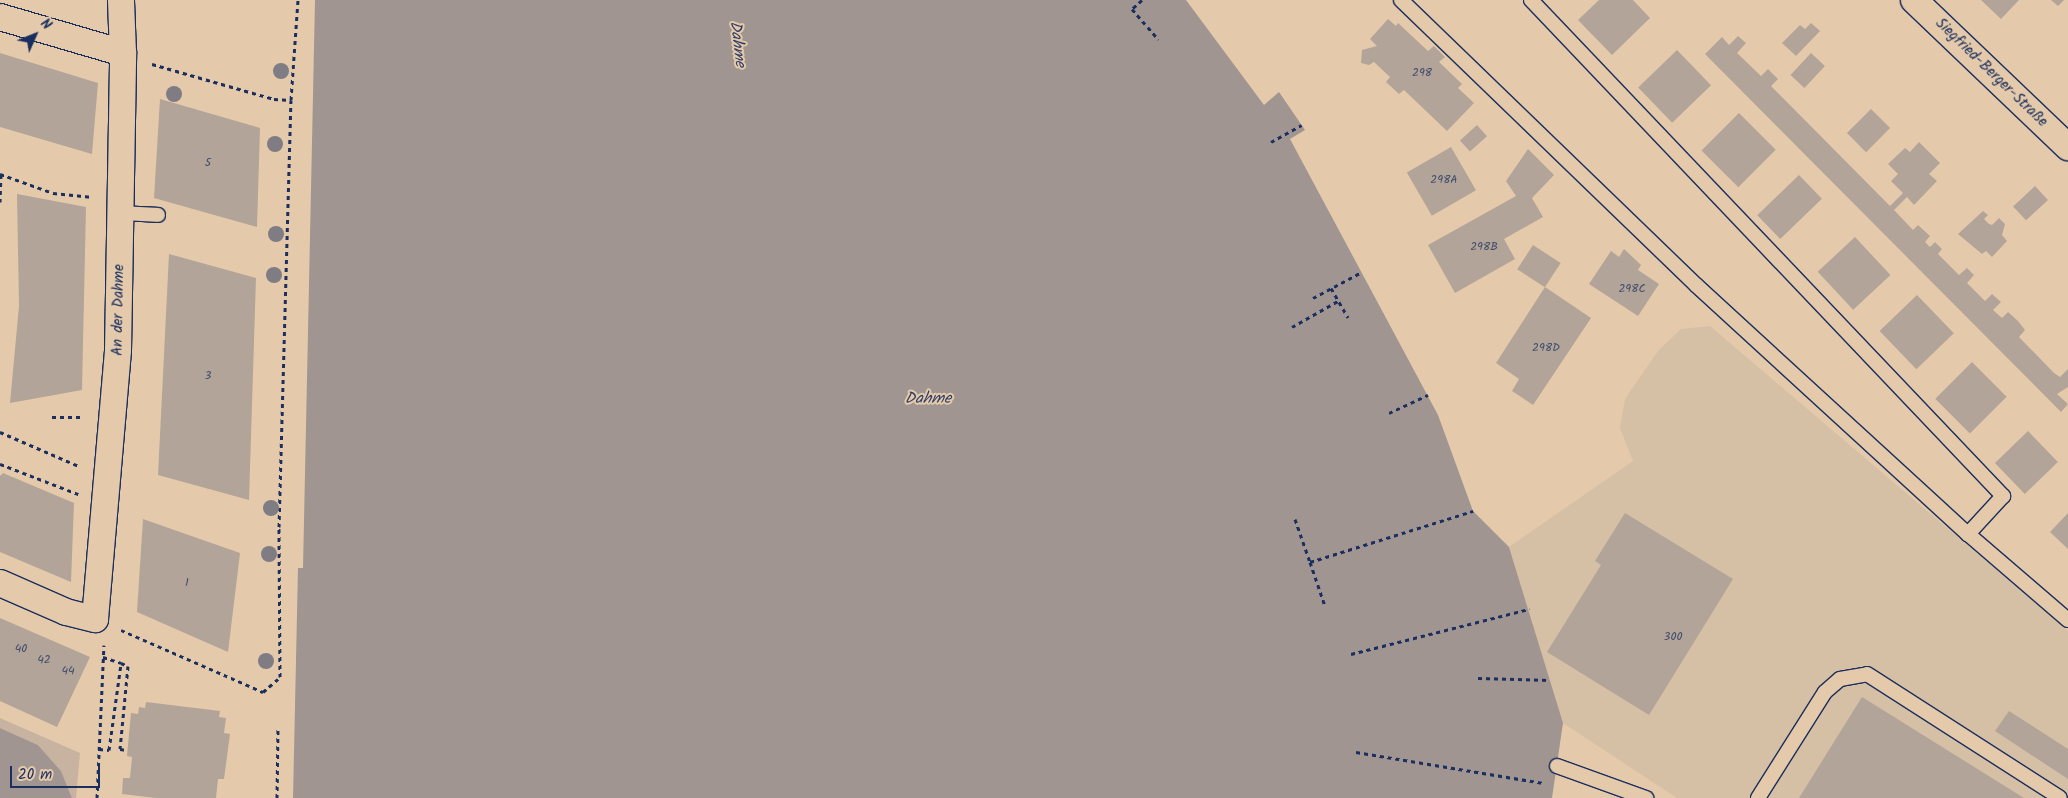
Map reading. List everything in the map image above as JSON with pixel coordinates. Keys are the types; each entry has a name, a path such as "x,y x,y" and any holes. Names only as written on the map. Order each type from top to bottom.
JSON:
{"street":[{"name":"An der Dahme","path":"100,628 106,488 118,350 123,53 120,0"},
{"name":"Siegfried-Berger-Straße","path":"1914,0 2068,147"},
{"path":"0,17 123,53"},
{"path":"0,583 100,628"}],"lane":[{"path":"1401,0 1696,285 1968,534 2068,620"},
{"path":"1531,0 2003,496 1968,534"},
{"path":"121,206 158,215"},
{"path":"1758,798 1825,692 1840,679 1867,674 2060,798"},
{"path":"1557,766 1646,798"}],"path":[{"path":"98,798 103,657 100,628 264,692 280,677 279,527 291,100 298,0"},
{"path":"1142,0 1132,9 1158,39"},
{"path":"123,53 274,99 291,100"},
{"path":"1270,142 1302,125"},
{"path":"0,202 0,175 52,193 121,206"},
{"path":"1313,298 1362,272"},
{"path":"1331,288 1348,318"},
{"path":"1292,328 1338,301"},
{"path":"1390,414 1428,395"},
{"path":"0,432 106,488"},
{"path":"0,464 68,493 106,488"},
{"path":"1310,562 1473,511"},
{"path":"1295,519 1325,606"},
{"path":"1352,654 1529,609"},
{"path":"103,657 128,666 120,749 127,750"},
{"path":"99,749 110,750 122,664"},
{"path":"1478,678 1550,680"},
{"path":"277,798 278,727"},
{"path":"1356,752 1545,783"}],"shaded area":[{"path":"1710,326 2068,631 2068,798 1677,798 1563,723 1509,547 1633,461 1620,428 1625,399 1658,351 1681,329"},
{"path":"0,718 80,753 76,798 72,798 61,771 38,745 0,728"}],"water":[{"name":"Dahme","path":"315,0 1186,0 1264,105 1279,92 1305,130 1290,139 1438,415 1473,511 1509,547 1563,723 1552,798 293,798 298,568 303,568"},
{"path":"0,728 38,745 61,771 72,798 0,798"}],"building":[{"path":"1599,0 1633,0 1650,18 1612,55 1578,20"},
{"path":"1981,0 2019,0 2001,19"},
{"path":"2051,0 2064,0 2058,6"},
{"path":"1388,19 1396,26 1398,23 1428,51 1434,46 1445,57 1439,62 1462,84 1458,88 1474,103 1447,131 1404,90 1399,94 1386,82 1390,77 1374,62 1369,65 1361,63 1362,50 1377,46 1370,39"},
{"path":"1811,23 1820,31 1796,56 1782,43 1800,25 1805,29"},
{"path":"1738,36 1746,43 1737,53 1761,76 1768,69 1778,79 1771,86 1890,206 1903,193 1891,181 1898,174 1888,164 1905,148 1910,152 1919,142 1940,163 1929,174 1937,181 1914,205 1907,197 1894,210 1913,230 1918,225 1930,236 1925,242 1930,247 1935,242 1942,249 1938,254 1959,275 1967,268 1974,275 1967,283 1985,301 1992,294 2001,302 1993,310 2002,318 2008,312 2018,321 2025,330 2019,337 2054,373 2060,377 2068,369 2068,387 2057,394 2068,404 2061,412 1705,54 1722,37 1729,45"},
{"path":"1677,50 1711,85 1672,123 1638,88"},
{"path":"0,53 98,83 92,154 0,127"},
{"path":"1811,53 1825,66 1804,88 1791,75"},
{"path":"160,99 260,128 257,227 154,198"},
{"path":"1871,109 1890,128 1866,152 1847,133"},
{"path":"1739,113 1776,150 1738,187 1702,150"},
{"path":"1477,125 1487,136 1470,152 1460,140"},
{"path":"1451,147 1476,190 1432,216 1407,172"},
{"path":"1528,149 1554,175 1532,198 1543,217 1504,239 1515,259 1455,293 1428,245 1516,196 1506,181"},
{"path":"1799,175 1822,199 1780,239 1757,215"},
{"path":"2035,186 2048,200 2026,220 2013,206"},
{"path":"17,194 86,207 82,390 10,403 19,306"},
{"path":"1983,211 1988,215 1984,219 1989,224 1992,225 1999,218 2005,224 2002,235 2007,241 1992,257 1986,251 1982,254 1958,234"},
{"path":"1855,237 1890,275 1853,310 1818,272"},
{"path":"1533,245 1561,263 1545,287 1517,269"},
{"path":"1624,249 1641,265 1638,270 1659,284 1638,316 1589,284 1611,251 1619,257"},
{"path":"169,254 256,278 249,500 158,475"},
{"path":"1545,287 1591,318 1533,405 1512,391 1519,379 1496,363"},
{"path":"1917,295 1954,333 1916,369 1880,331"},
{"path":"1972,362 2007,397 1970,433 1935,399"},
{"path":"2028,431 2058,462 2025,494 1995,463"},
{"path":"3,473 74,503 71,582 0,552 0,476"},
{"path":"1625,513 1733,579 1649,715 1547,652 1601,565 1595,561"},
{"path":"2068,513 2068,549 2050,532"},
{"path":"143,519 240,553 228,652 137,612"},
{"path":"0,618 90,657 57,727 0,701"},
{"path":"1862,697 2024,798 1799,798"},
{"path":"146,702 220,711 219,717 226,718 224,733 230,734 224,779 218,779 216,798 156,798 122,794 123,778 130,778 132,757 127,756 131,713 138,714 139,707 145,708"},
{"path":"2009,711 2068,749 2068,779 1995,731"}]}
